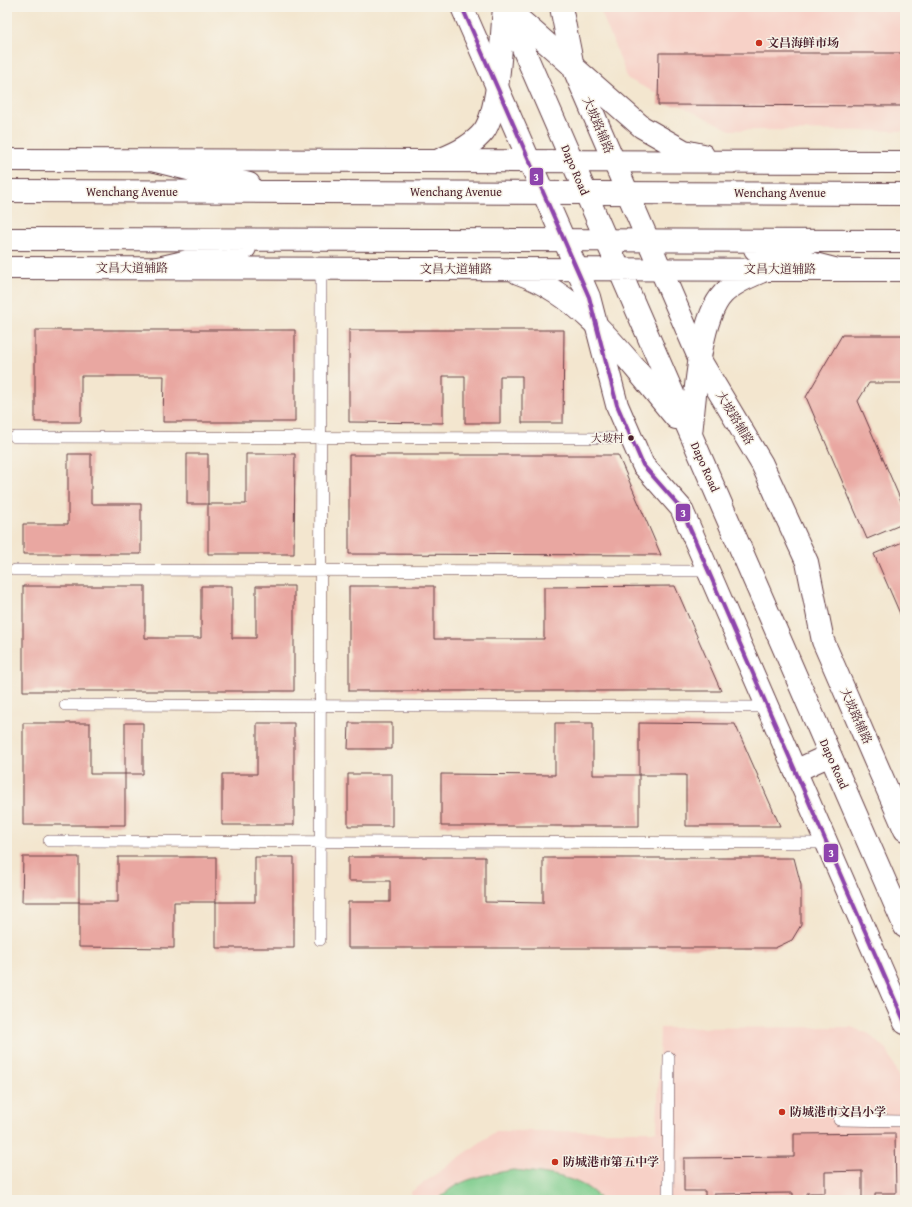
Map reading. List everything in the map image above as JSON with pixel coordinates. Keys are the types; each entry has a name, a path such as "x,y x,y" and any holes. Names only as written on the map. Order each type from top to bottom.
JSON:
{"main road":[{"path":"462,7 589,297 617,405 631,438 643,465 681,508 905,1023"},
{"path":"435,161 462,150 484,131 494,109 505,7"},
{"path":"505,7 642,127 684,151 739,162"},
{"name":"Dapo Road","path":"505,7 905,927"},
{"name":"大坡路辅路","path":"561,7 573,67 700,360 762,464 807,562 823,641 905,830"},
{"path":"7,160 905,162"},
{"path":"156,161 281,192"},
{"name":"Wenchang Avenue","path":"7,191 905,194"},
{"path":"7,239 905,241"},
{"path":"158,268 284,240"},
{"path":"721,241 838,270"},
{"name":"文昌大道辅路","path":"7,268 905,270"},
{"path":"503,269 538,280 564,297 596,324 691,436"},
{"path":"691,436 700,360 711,311 723,295 741,281 766,269"},
{"path":"795,771 830,756"}],"lane":[{"path":"320,940 321,268"},
{"path":"15,437 631,438"},
{"path":"15,570 708,571"},
{"path":"65,705 767,707"},
{"path":"49,841 826,843"},
{"path":"668,1200 669,1057"},
{"path":"839,1120 904,1121 905,1124"}],"shaded area":[{"name":"文昌海鲜市场","path":"599,7 905,7 905,131 730,130 628,79"},
{"name":"防城港市文昌小学","path":"851,1027 869,1034 887,1050 905,1092 905,1200 411,1200 411,1192 496,1131 657,1131 660,1028"}],"green space":[{"path":"513,1170 548,1174 572,1180 583,1185 601,1200 439,1200 454,1187 463,1182 493,1173"}],"building":[{"path":"659,53 905,53 905,106 658,105"},
{"path":"35,330 295,330 295,422 163,422 164,376 81,376 81,422 35,422"},
{"path":"349,330 564,330 563,423 522,423 522,376 500,376 500,423 465,423 465,376 443,376 443,423 349,422"},
{"path":"842,335 905,335 905,383 869,383 858,401 905,510 905,523 867,539 806,397"},
{"path":"68,454 91,454 91,504 141,504 141,554 23,554 23,524 68,524"},
{"path":"187,454 208,454 208,504 187,504"},
{"path":"246,454 295,454 294,554 208,554 208,504 246,504"},
{"path":"349,455 618,455 661,555 349,554"},
{"path":"905,541 905,625 874,554"},
{"path":"23,586 145,586 145,638 201,638 201,586 232,586 232,638 256,638 256,586 294,586 294,691 23,691"},
{"path":"349,586 434,586 434,639 544,639 544,587 675,586 721,691 349,691"},
{"path":"23,723 90,723 90,774 125,774 125,825 23,825"},
{"path":"125,723 143,723 143,774 125,774"},
{"path":"257,723 294,723 294,825 222,825 222,774 257,774"},
{"path":"349,723 392,723 392,749 348,749"},
{"path":"555,723 593,723 593,775 639,775 639,826 441,826 441,774 555,775"},
{"path":"639,723 735,724 780,826 686,826 686,775 639,775"},
{"path":"348,774 392,774 392,826 348,826"},
{"path":"23,857 79,857 79,902 22,902"},
{"path":"118,857 216,857 216,902 174,902 174,948 79,947 79,902 118,902"},
{"path":"255,857 294,857 294,948 216,948 216,902 255,902"},
{"path":"348,857 485,857 485,902 543,903 543,858 794,858 801,885 801,925 792,940 775,948 348,948 348,902 390,902 390,881 348,881"},
{"path":"895,1133 896,1193 875,1193 875,1200 862,1200 862,1171 825,1172 825,1193 807,1193 807,1200 793,1200 793,1193 714,1194 714,1200 705,1200 705,1191 684,1191 684,1158 794,1157 794,1134"}],"transit line":[{"name":"3","path":"462,7 589,297 617,405 643,465 681,508 905,1023"}],"place":[{"name":"文昌海鲜市场","path":"759,43"},
{"name":"大坡村","path":"631,438"},
{"name":"防城港市文昌小学","path":"782,1112"},
{"name":"防城港市第五中学","path":"555,1162"}]}
